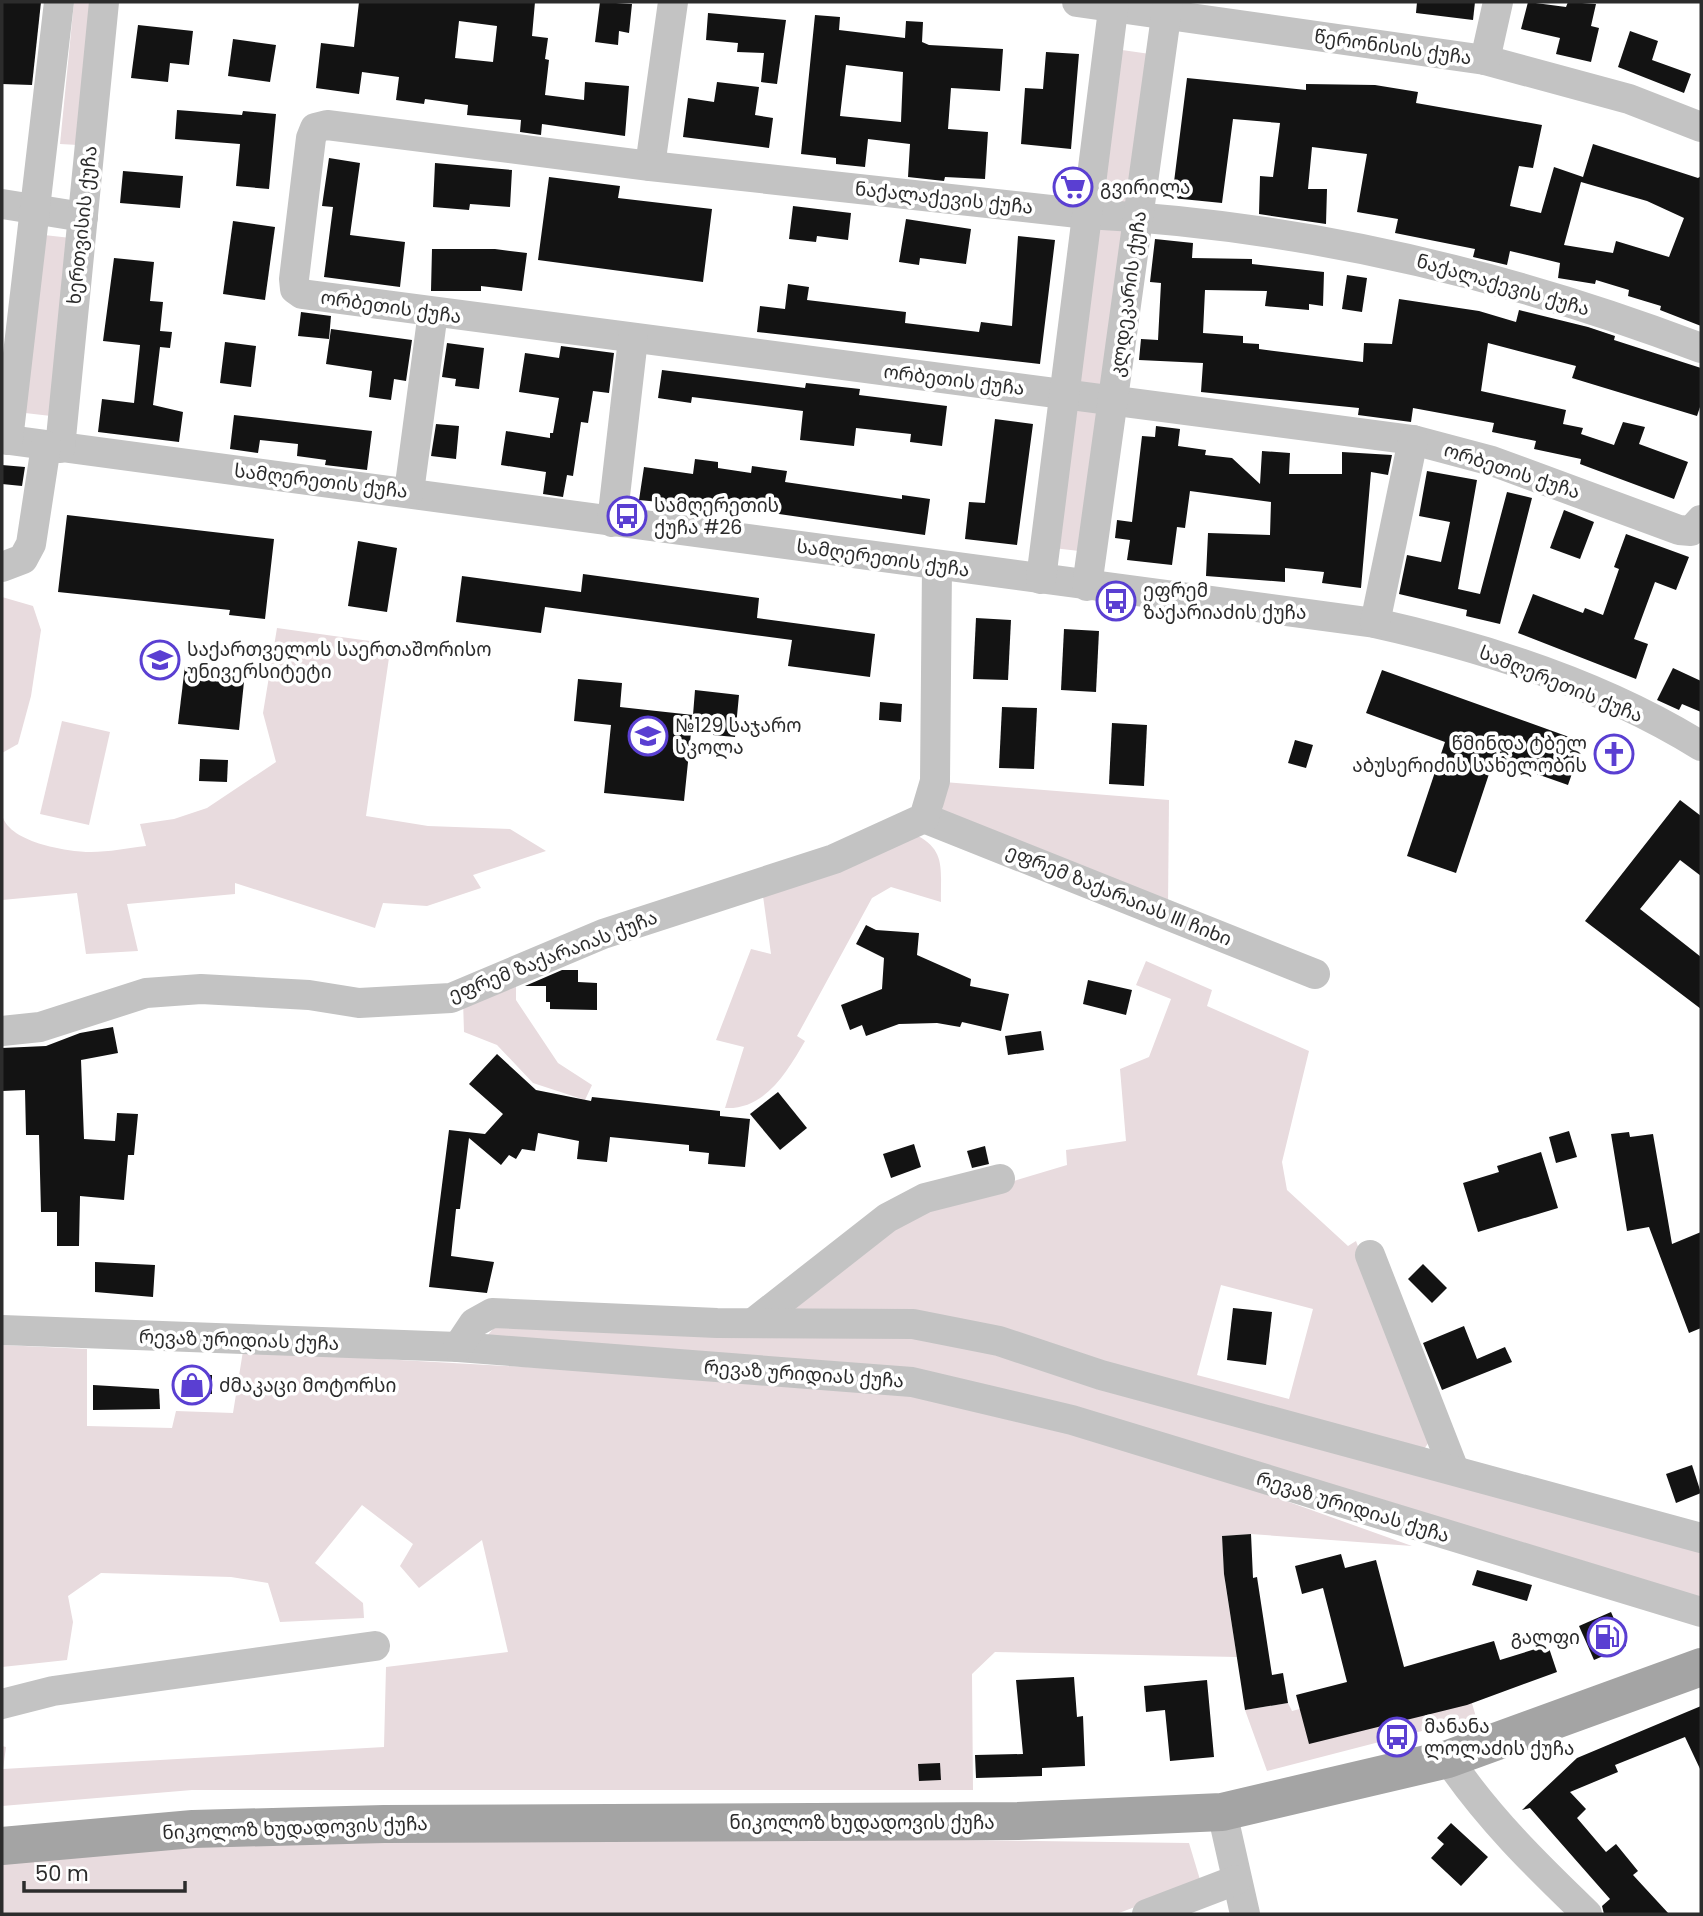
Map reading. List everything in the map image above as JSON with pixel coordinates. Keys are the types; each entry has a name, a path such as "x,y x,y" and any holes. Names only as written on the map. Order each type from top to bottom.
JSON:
{"main road":[{"name":"ნიკოლოზ ხუდადოვის ქუჩა","path":"2,1846 193,1829 371,1824 1018,1821 1222,1812 1448,1759 1701,1667"}],"street":[{"path":"5,439 59,2"},
{"name":"ხერთვისის ქუჩა","path":"2,567 23,559 31,544 53,447 83,217 104,2"},
{"path":"650,166 673,2"},
{"name":"წერონისის ქუჩა","path":"1077,2 1167,8 1485,60 1629,99 1701,127"},
{"path":"1485,60 1498,2"},
{"path":"1041,579 1114,4"},
{"name":"კლდეკარის ქუჩა","path":"1087,586 1167,8"},
{"name":"ნაქალაქევის ქუჩა","path":"306,184 311,138 315,128 327,125 650,166 1087,214 1138,217 1357,246 1480,274 1642,325 1701,348"},
{"name":"ორბეთის ქუჩა","path":"306,184 295,289 302,295 1413,440 1492,461 1679,530 1691,531 1701,520"},
{"path":"2,204 83,217"},
{"path":"409,492 433,312"},
{"path":"612,522 633,339"},
{"name":"სამღერეთის ქუჩა","path":"5,439 1375,623 1436,637 1514,660 1587,690 1677,732 1701,747"},
{"path":"1375,623 1413,440"},
{"path":"924,818 935,781 937,566"},
{"name":"ეფრემ ზაქარაიას III ჩიხი","path":"924,818 1315,974"},
{"name":"ეფრემ ზაქარაიას ქუჩა","path":"2,1031 40,1027 146,993 201,989 309,995 359,1003 451,998 603,934 834,859 924,818"},
{"path":"753,1323 887,1218 925,1198 1000,1179"},
{"path":"1370,1255 1454,1470"},
{"path":"458,1347 474,1323 492,1313 753,1323 913,1324 986,1339 1101,1375 1701,1538"},
{"name":"რევაზ ურიდიას ქუჩა","path":"2,1330 458,1347 912,1382 1072,1420 1701,1612"},
{"path":"2,1704 53,1691 375,1646"},
{"path":"1448,1759 1474,1798 1508,1838 1587,1914"},
{"path":"1222,1812 1245,1914"},
{"path":"1147,1914 1236,1880"}],"shaded area":[{"path":"74,2 92,2 78,145 60,144"},
{"path":"1115,49 1150,54 1088,552 1053,548"},
{"path":"44,235 71,238 51,416 25,413"},
{"path":"2,597 33,606 41,630 31,696 18,744 2,753"},
{"path":"277,628 391,644 366,816 428,826 510,829 546,851 473,875 481,888 427,906 383,903 375,928 235,883 235,894 127,904 138,951 86,954 77,893 2,900 2,813 6,823 14,831 25,838 54,847 91,852 146,846 140,824 174,819 207,808 276,762 263,713"},
{"path":"62,721 110,732 89,825 40,814"},
{"path":"944,782 1169,800 1168,905 942,816"},
{"path":"918,836 934,849 938,856 941,902 891,887 872,898 797,1036 805,1041 791,1065 763,1096 752,1103 725,1108 744,1047 716,1040 751,949 771,954 763,896"},
{"path":"1146,961 1212,990 1207,1006 1309,1051 1282,1162 1287,1190 1348,1246 1356,1241 1429,1442 1422,1452 990,1336 779,1318 881,1229 927,1207 1067,1165 1066,1150 1126,1141 1120,1069 1149,1057 1171,999 1136,985","holes":["1221,1285 1313,1309 1289,1399 1197,1375"]},
{"path":"516,980 516,1000 558,1063 592,1085 585,1100 533,1083 497,1045 464,1032 463,1001"},
{"path":"494,1328 928,1333 1701,1545 1701,1597 912,1373 486,1337"},
{"path":"2,1345 87,1349 87,1426 172,1428 176,1411 233,1413 243,1351 894,1388 1174,1461 1412,1546 1251,1534 1222,1536 1225,1582 1237,1657 995,1652 972,1674 973,1790 192,1790 2,1806 2,1746 6,1747 3,1769 384,1747 386,1667 508,1652 482,1540 419,1588 400,1566 413,1544 362,1505 315,1563 363,1603 364,1618 280,1622 268,1583 231,1577 101,1573 68,1596 73,1622 67,1660 2,1667"},
{"path":"1461,1666 1476,1717 1267,1771 1245,1710 1288,1703 1292,1711"},
{"path":"154,1829 1189,1843 1201,1883 1116,1914 2,1914 2,1853"}],"building":[{"path":"2,2 41,2 32,85 2,84"},
{"path":"359,2 535,2 532,36 548,38 545,59 549,60 545,95 584,100 585,82 629,86 625,136 542,124 541,135 520,132 521,120 467,115 468,105 425,99 424,104 396,100 399,77 362,72 359,94 316,88 321,43 354,47","holes":["459,21 497,26 493,62 455,58"]},
{"path":"600,2 632,4 629,33 619,31 618,45 595,42"},
{"path":"1417,2 1475,2 1473,20 1416,13"},
{"path":"1528,2 1566,7 1568,2 1596,4 1591,26 1599,28 1591,62 1556,54 1560,38 1521,29"},
{"path":"708,13 786,20 777,84 761,82 764,53 737,52 738,43 706,40"},
{"path":"815,15 840,17 839,30 905,38 906,21 923,22 922,42 929,45 1003,49 1000,91 951,88 948,129 988,132 985,179 945,177 944,181 908,177 910,144 868,139 865,167 836,164 836,158 801,154","holes":["846,65 903,72 901,122 840,116"]},
{"path":"138,25 193,31 189,65 170,63 168,82 131,78"},
{"path":"1630,31 1658,41 1652,60 1691,74 1684,93 1618,67"},
{"path":"233,39 276,45 270,82 228,76"},
{"path":"1046,52 1079,54 1071,149 1021,144 1025,88 1043,89"},
{"path":"1187,78 1306,90 1306,84 1375,85 1418,92 1416,103 1542,125 1533,168 1519,166 1510,206 1541,213 1554,167 1583,177 1593,144 1698,178 1701,176 1701,326 1660,310 1661,306 1628,296 1629,290 1596,280 1595,284 1558,278 1560,263 1510,251 1507,265 1473,257 1475,249 1395,233 1398,219 1357,212 1367,154 1312,147 1308,189 1327,189 1326,224 1259,214 1260,176 1273,177 1280,123 1233,119 1222,203 1172,198","holes":["1581,182 1647,201 1684,218 1669,257 1616,241 1613,253 1564,245"]},
{"path":"717,82 759,87 755,115 773,118 769,148 683,137 688,98 714,102"},
{"path":"177,110 242,115 243,111 276,114 269,189 236,186 240,144 175,139"},
{"path":"329,158 360,163 350,235 405,242 400,287 324,277 333,207 322,206"},
{"path":"435,163 512,170 510,207 470,204 469,210 433,207"},
{"path":"1064,170 1075,171 1072,195 1062,194"},
{"path":"123,171 183,176 180,208 120,203"},
{"path":"549,177 620,186 618,198 712,209 703,282 538,260"},
{"path":"793,206 851,213 848,240 817,236 816,242 789,239"},
{"path":"906,219 971,229 966,264 920,258 919,265 899,262"},
{"path":"233,221 275,227 265,300 223,294"},
{"path":"1018,236 1055,240 1040,364 757,332 760,306 785,309 788,284 809,287 807,300 906,312 905,323 979,332 981,322 1012,326"},
{"path":"1155,239 1193,243 1192,258 1252,259 1252,264 1324,272 1323,306 1309,304 1309,310 1265,306 1267,291 1205,290 1203,333 1243,336 1243,343 1259,344 1259,349 1363,362 1364,343 1392,344 1399,299 1479,311 1516,322 1519,310 1588,327 1615,336 1614,340 1701,368 1701,404 1697,416 1572,378 1576,366 1488,343 1481,391 1566,410 1563,424 1583,428 1581,434 1614,445 1623,422 1645,427 1639,444 1688,462 1674,499 1580,464 1581,459 1534,449 1536,441 1492,432 1494,423 1413,408 1411,422 1358,415 1359,408 1201,392 1203,363 1139,360 1141,339 1158,340 1161,283 1150,282"},
{"path":"432,249 495,249 527,253 522,291 481,286 481,291 431,291"},
{"path":"114,258 154,262 150,301 163,302 160,331 172,332 170,348 160,347 153,405 183,412 179,442 98,432 102,399 134,403 140,345 103,341"},
{"path":"1347,275 1367,278 1362,312 1342,309"},
{"path":"301,312 331,316 329,339 298,336"},
{"path":"331,329 412,340 406,381 394,379 391,400 369,397 372,371 326,364"},
{"path":"225,342 256,346 251,387 220,383"},
{"path":"447,343 484,348 479,389 455,386 456,379 442,377"},
{"path":"561,346 614,353 609,393 593,391 588,423 581,422 573,476 567,475 563,497 543,494 546,472 501,465 506,431 550,438 550,433 553,433 559,398 519,392 525,353 559,358"},
{"path":"662,370 805,388 806,383 860,389 859,395 947,406 942,446 910,442 911,434 856,428 854,446 800,440 803,411 692,397 691,403 658,398"},
{"path":"234,415 372,431 367,470 325,465 326,460 297,456 298,444 260,440 258,453 230,449"},
{"path":"995,419 1033,424 1017,545 965,539 969,502 985,503"},
{"path":"436,424 459,426 456,459 431,456"},
{"path":"1156,426 1180,429 1178,446 1206,450 1205,455 1232,458 1260,484 1262,451 1290,453 1289,474 1342,474 1342,452 1392,455 1388,475 1371,472 1361,588 1322,583 1324,572 1285,568 1285,582 1206,576 1208,533 1270,535 1271,502 1190,491 1185,528 1177,527 1172,565 1127,560 1130,540 1115,538 1117,520 1132,522 1142,436 1155,437"},
{"path":"695,459 718,462 718,468 751,473 752,466 787,471 785,482 902,499 902,495 930,499 925,535 772,513 639,500 644,467 693,474"},
{"path":"2,465 25,467 22,486 2,484"},
{"path":"1427,471 1477,480 1458,589 1480,594 1507,492 1532,498 1500,624 1466,616 1467,610 1399,594 1407,555 1441,562 1450,522 1419,516"},
{"path":"1564,510 1594,522 1580,559 1550,548"},
{"path":"67,515 274,539 265,619 229,615 230,610 58,592"},
{"path":"1626,534 1689,557 1676,590 1655,582 1634,639 1648,644 1636,679 1518,633 1533,594 1583,613 1585,608 1603,615 1619,569 1614,567"},
{"path":"358,541 397,548 387,612 348,606"},
{"path":"583,574 759,598 757,618 875,634 870,677 788,666 792,640 545,607 541,633 456,622 462,576 581,592"},
{"path":"976,618 1011,620 1008,680 973,679"},
{"path":"1064,629 1099,631 1096,692 1061,690"},
{"path":"185,666 245,672 239,730 178,724"},
{"path":"1673,668 1701,681 1701,712 1682,704 1679,710 1657,700"},
{"path":"1382,670 1583,742 1568,785 1494,759 1456,873 1407,856 1445,742 1366,713"},
{"path":"578,679 622,683 620,707 693,715 695,690 739,695 735,737 691,733 684,801 604,793 611,725 574,721"},
{"path":"880,702 902,704 901,722 879,720"},
{"path":"1002,707 1037,708 1034,769 999,768"},
{"path":"1112,723 1147,725 1144,786 1109,784"},
{"path":"1295,740 1313,745 1306,768 1288,763"},
{"path":"200,759 228,760 227,782 199,781"},
{"path":"1680,800 1701,816 1701,876 1680,860 1640,909 1701,957 1701,1009 1585,921"},
{"path":"866,925 876,930 919,933 917,955 971,979 970,986 1009,994 1001,1031 962,1022 960,1027 937,1023 899,1024 866,1036 862,1025 850,1030 841,1005 882,989 884,958 856,944"},
{"path":"562,970 578,970 578,982 597,983 597,1010 550,1009 550,1002 546,1002 546,986 525,986"},
{"path":"1088,980 1132,990 1126,1015 1083,1004"},
{"path":"113,1027 118,1053 81,1060 84,1139 115,1141 117,1113 138,1114 134,1155 128,1155 124,1200 80,1196 79,1246 57,1246 57,1212 41,1212 39,1135 26,1135 25,1090 2,1091 2,1048 46,1046 80,1033"},
{"path":"1041,1031 1044,1050 1008,1055 1005,1036"},
{"path":"497,1054 536,1090 591,1101 592,1097 720,1111 720,1116 750,1119 745,1167 708,1164 709,1153 689,1151 689,1145 610,1137 607,1162 577,1159 579,1141 538,1133 535,1151 522,1149 516,1159 509,1155 501,1165 469,1138 460,1209 456,1209 451,1256 494,1262 487,1293 429,1287 449,1130 485,1134 503,1114 469,1084"},
{"path":"778,1092 807,1128 780,1150 750,1114"},
{"path":"1569,1131 1577,1157 1556,1163 1549,1137"},
{"path":"1629,1132 1630,1137 1653,1134 1672,1244 1701,1232 1701,1328 1689,1333 1649,1227 1627,1231 1611,1134"},
{"path":"914,1144 921,1167 891,1178 883,1154"},
{"path":"985,1146 989,1164 972,1168 967,1151"},
{"path":"1541,1152 1558,1208 1478,1232 1463,1183 1499,1172 1497,1166"},
{"path":"95,1262 155,1265 153,1297 95,1292"},
{"path":"1423,1264 1447,1288 1432,1303 1408,1279"},
{"path":"1233,1308 1272,1312 1266,1365 1227,1360"},
{"path":"1464,1326 1477,1359 1505,1347 1512,1362 1442,1390 1423,1343"},
{"path":"178,1374 212,1375 212,1394 178,1394"},
{"path":"93,1385 159,1389 160,1409 93,1410"},
{"path":"1692,1465 1701,1493 1676,1503 1666,1474"},
{"path":"1251,1534 1253,1578 1257,1577 1272,1675 1283,1673 1288,1703 1245,1710 1224,1574 1222,1536"},
{"path":"1341,1554 1345,1568 1376,1560 1404,1667 1494,1641 1500,1660 1548,1645 1557,1672 1467,1705 1309,1744 1296,1695 1347,1682 1323,1588 1302,1594 1295,1566"},
{"path":"1477,1570 1532,1585 1527,1601 1472,1585"},
{"path":"1611,1612 1626,1646 1594,1660 1579,1626"},
{"path":"1074,1677 1077,1717 1083,1716 1085,1766 1042,1768 1042,1776 976,1778 975,1755 1023,1754 1016,1680"},
{"path":"1207,1680 1214,1757 1170,1761 1165,1710 1146,1712 1144,1686"},
{"path":"1701,1706 1701,1771 1685,1737 1615,1765 1618,1772 1570,1792 1586,1809 1577,1818 1606,1852 1616,1844 1638,1871 1633,1875 1669,1914 1604,1914 1602,1906 1610,1899 1530,1808 1522,1810 1577,1758"},
{"path":"940,1763 941,1780 919,1781 918,1764"},
{"path":"1451,1823 1488,1857 1461,1886 1431,1858 1444,1844 1437,1838"}],"place":[{"name":"გვირილა","path":"1073,187"},
{"name":"სამღერეთის ქუჩა #26","path":"627,516"},
{"name":"ეფრემ ზაქარიაძის ქუჩა","path":"1116,601"},
{"name":"საქართველოს საერთაშორისო უნივერსიტეტი","path":"160,660"},
{"name":"№129 საჯარო სკოლა","path":"648,736"},
{"name":"წმინდა ტბელ აბუსერიძის სახელობის","path":"1614,754"},
{"name":"ძმაკაცი მოტორსი","path":"192,1385"},
{"name":"გალფი","path":"1607,1637"},
{"name":"მანანა ლოლაძის ქუჩა","path":"1397,1737"}]}
